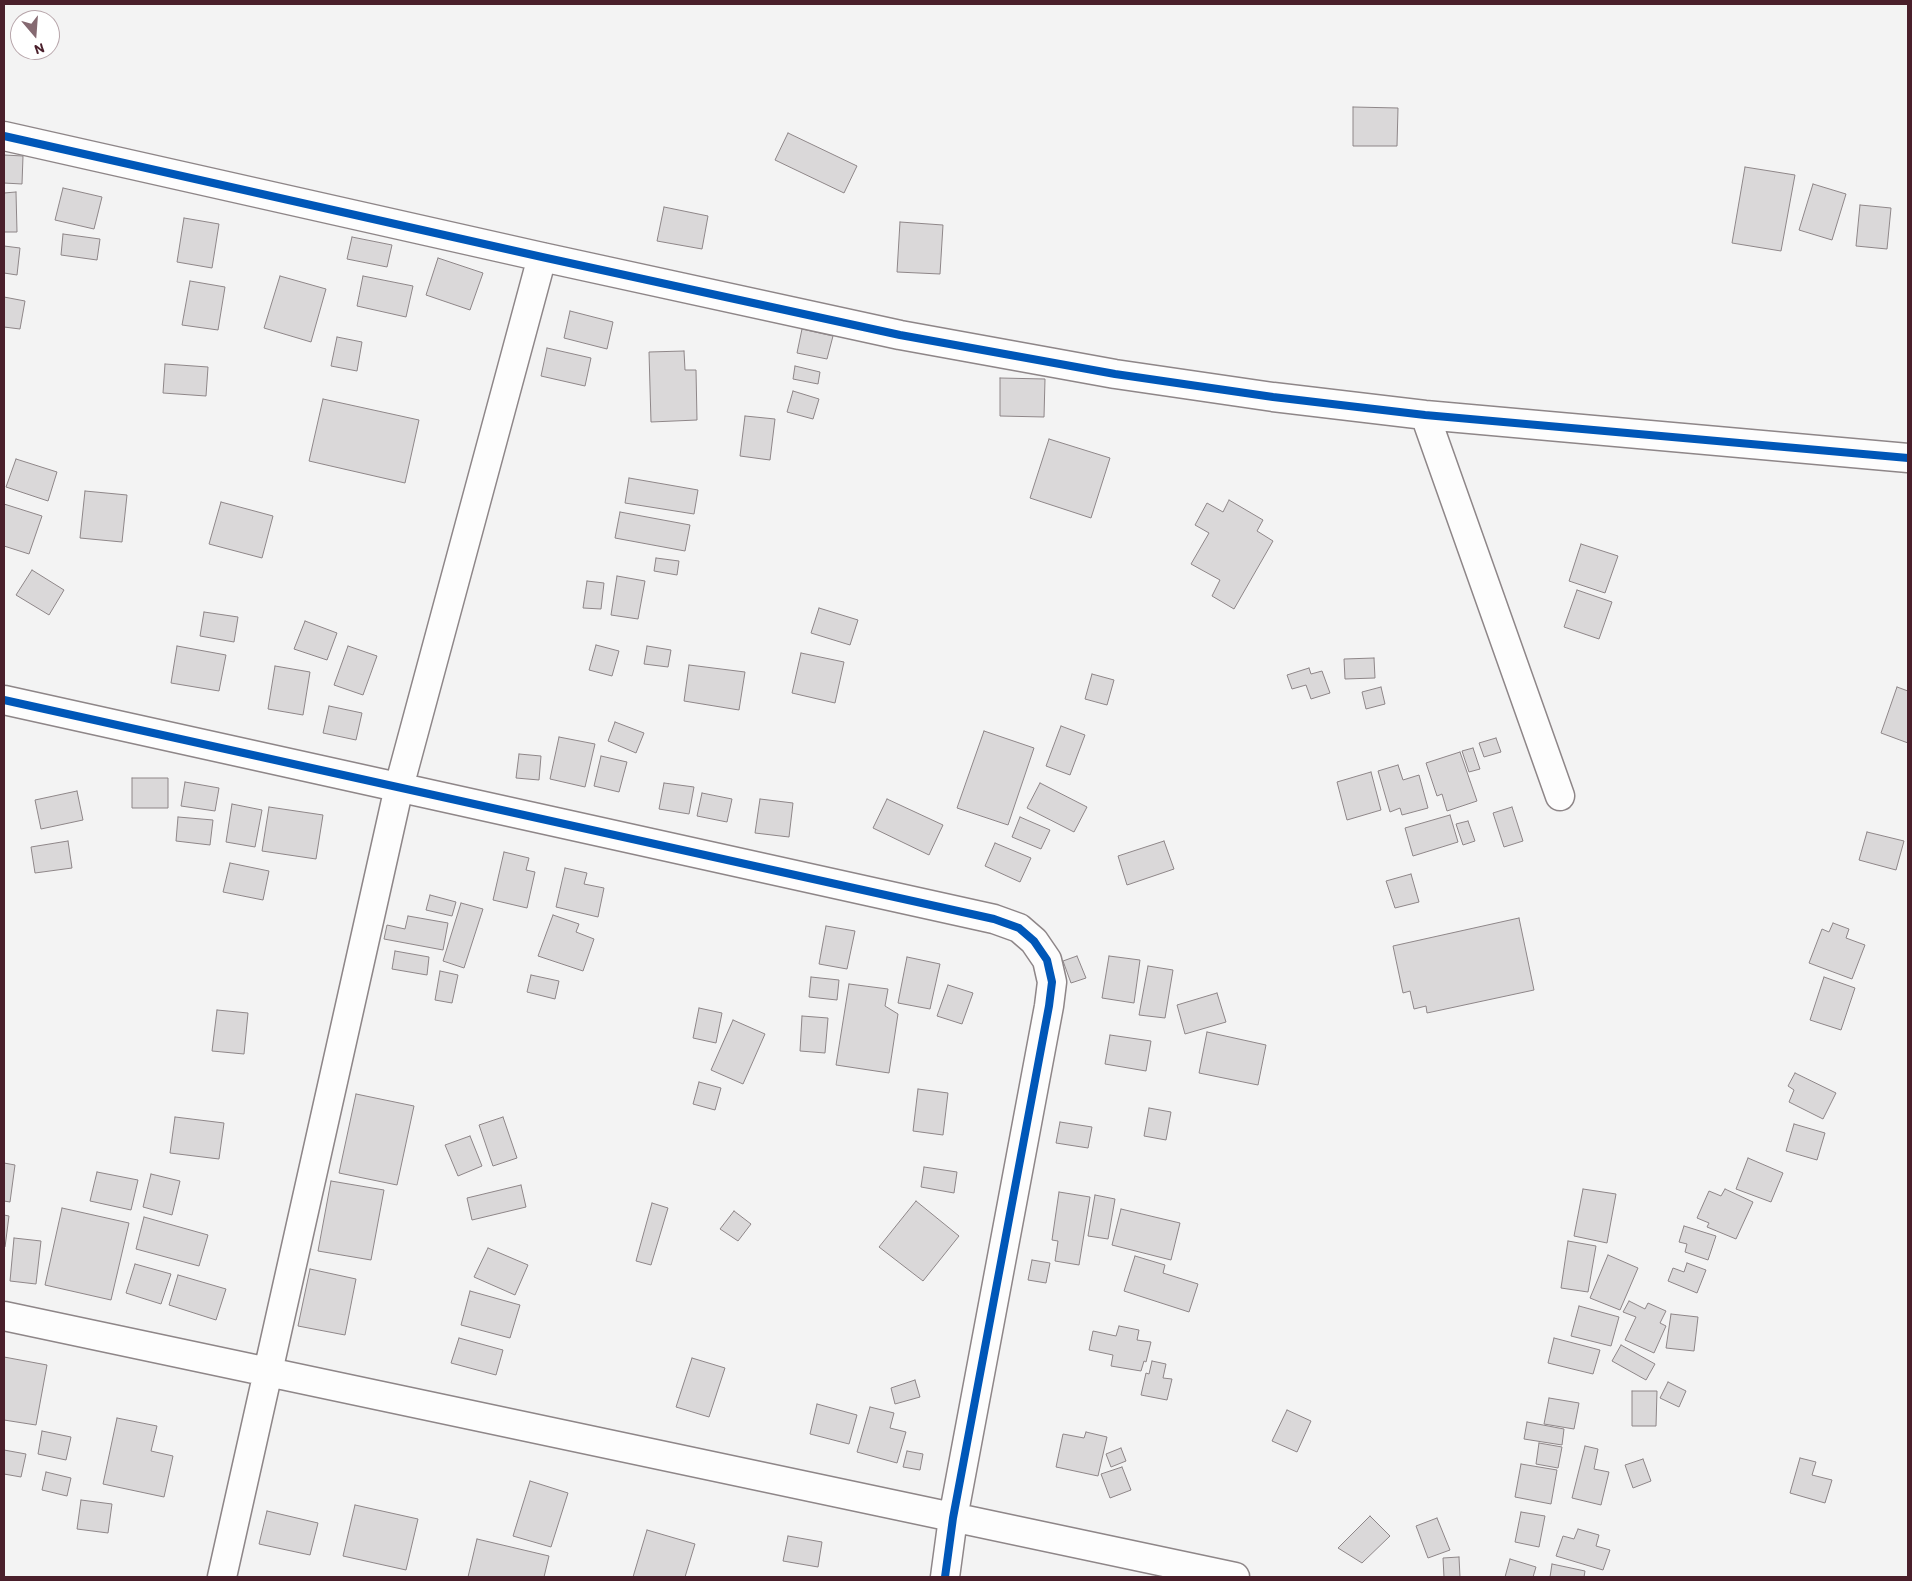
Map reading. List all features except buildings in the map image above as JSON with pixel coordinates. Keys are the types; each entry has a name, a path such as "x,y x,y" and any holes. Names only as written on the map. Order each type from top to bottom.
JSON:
{"street":[{"path":"4,136 542,258 900,335 1115,374 1274,397 1425,415 1908,458"},
{"path":"222,1577 399,787 542,258"},
{"path":"1425,415 1560,796"},
{"path":"4,700 994,919 1019,928 1034,941 1046,960 1052,982 1049,1006 953,1518 945,1577"},
{"path":"4,1316 1234,1577"}],"cycle path":[{"path":"4,136 900,335 1115,374 1273,397 1425,415 1908,458"},
{"path":"4,700 994,919 1019,928 1034,941 1047,960 1052,982 1049,1006 953,1518 945,1577"}]}
